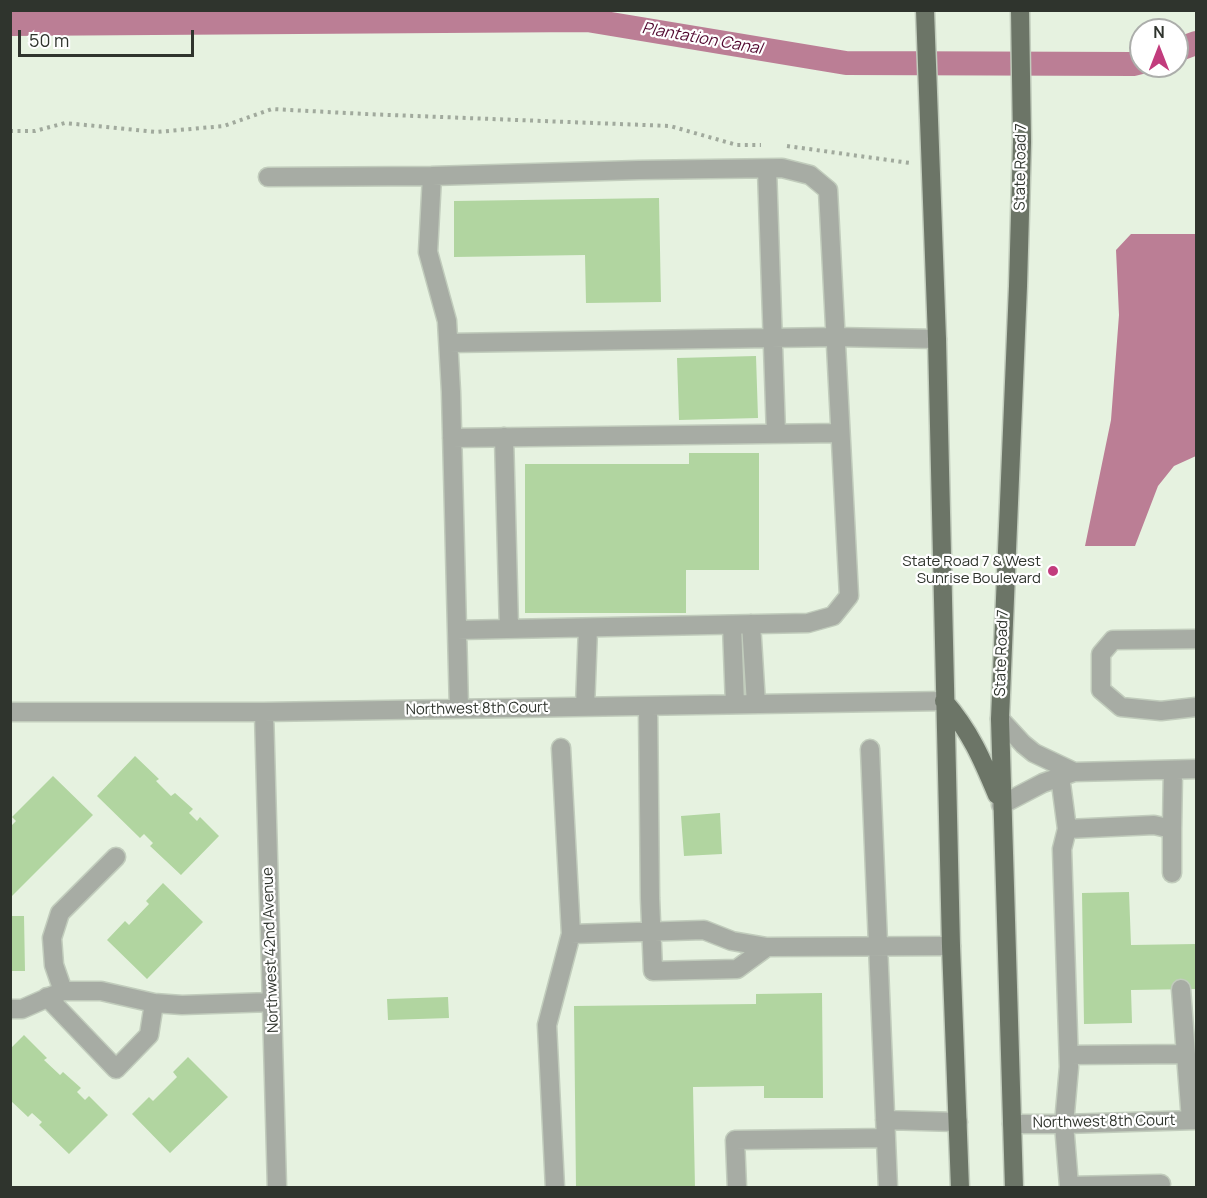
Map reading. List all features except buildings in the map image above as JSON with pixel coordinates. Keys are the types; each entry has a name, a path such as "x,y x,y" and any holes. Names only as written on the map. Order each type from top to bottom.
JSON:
{"main road":[{"name":"State Road 7","path":"1014,1188 1000,719 1018,286 1022,142 1022,12"},
{"path":"923,14 937,339 944,701 960,1188"},
{"path":"944,701 962,722 979,750 1001,806"}],"street":[{"path":"268,177 432,176 782,168 810,175 828,190 849,596 833,616 808,623 457,630"},
{"path":"767,169 776,434"},
{"path":"432,176 428,252 447,321 459,709"},
{"path":"448,343 835,337 937,339"},
{"path":"452,438 840,433"},
{"path":"504,437 509,629"},
{"path":"751,624 756,704"},
{"path":"732,625 735,704"},
{"path":"585,707 588,627"},
{"path":"1197,639 1113,640 1101,654 1101,690 1121,707 1161,711 1197,707"},
{"name":"Northwest 8th Court","path":"10,712 264,712 944,701"},
{"path":"648,706 653,970 737,969 767,947"},
{"name":"Northwest 42nd Avenue","path":"264,712 277,1188"},
{"path":"1000,719 1023,744 1067,774"},
{"path":"555,1188 547,1025 571,934 561,748"},
{"path":"870,749 888,1188"},
{"path":"1001,806 1042,783 1067,774 1197,769"},
{"path":"1172,873 1173,770"},
{"path":"1067,774 1067,829 1062,849 1069,1055 1064,1124 1069,1186 1161,1184"},
{"path":"1067,829 1154,825 1172,829"},
{"path":"116,857 60,914 52,938 55,994 116,1069 149,1035 154,1003"},
{"path":"571,934 705,930 732,941 767,947 951,946"},
{"path":"1181,989 1194,1120"},
{"path":"10,1009 22,1009 55,994 101,991 154,1003 182,1005 272,1002"},
{"path":"1069,1055 1186,1054"},
{"name":"Northwest 8th Court","path":"1012,1124 1194,1120"},
{"path":"737,1188 735,1140 958,1122"}],"path":[{"path":"10,131 35,131 65,123 158,132 224,126 273,108 365,114 670,126 737,145 773,146"},
{"path":"785,146 931,166"}],"shaded area":[{"path":"1131,234 1196,234 1196,456 1174,466 1158,486 1135,546 1085,546 1111,420 1119,315 1116,250"}],"waterway":[{"name":"Plantation Canal","path":"10,24 587,20 846,63 1129,64"},
{"name":"Plantation Canal","path":"1189,46 1196,43"}],"place":[{"name":"State Road 7 & West Sunrise Boulevard","path":"1053,571"}]}
